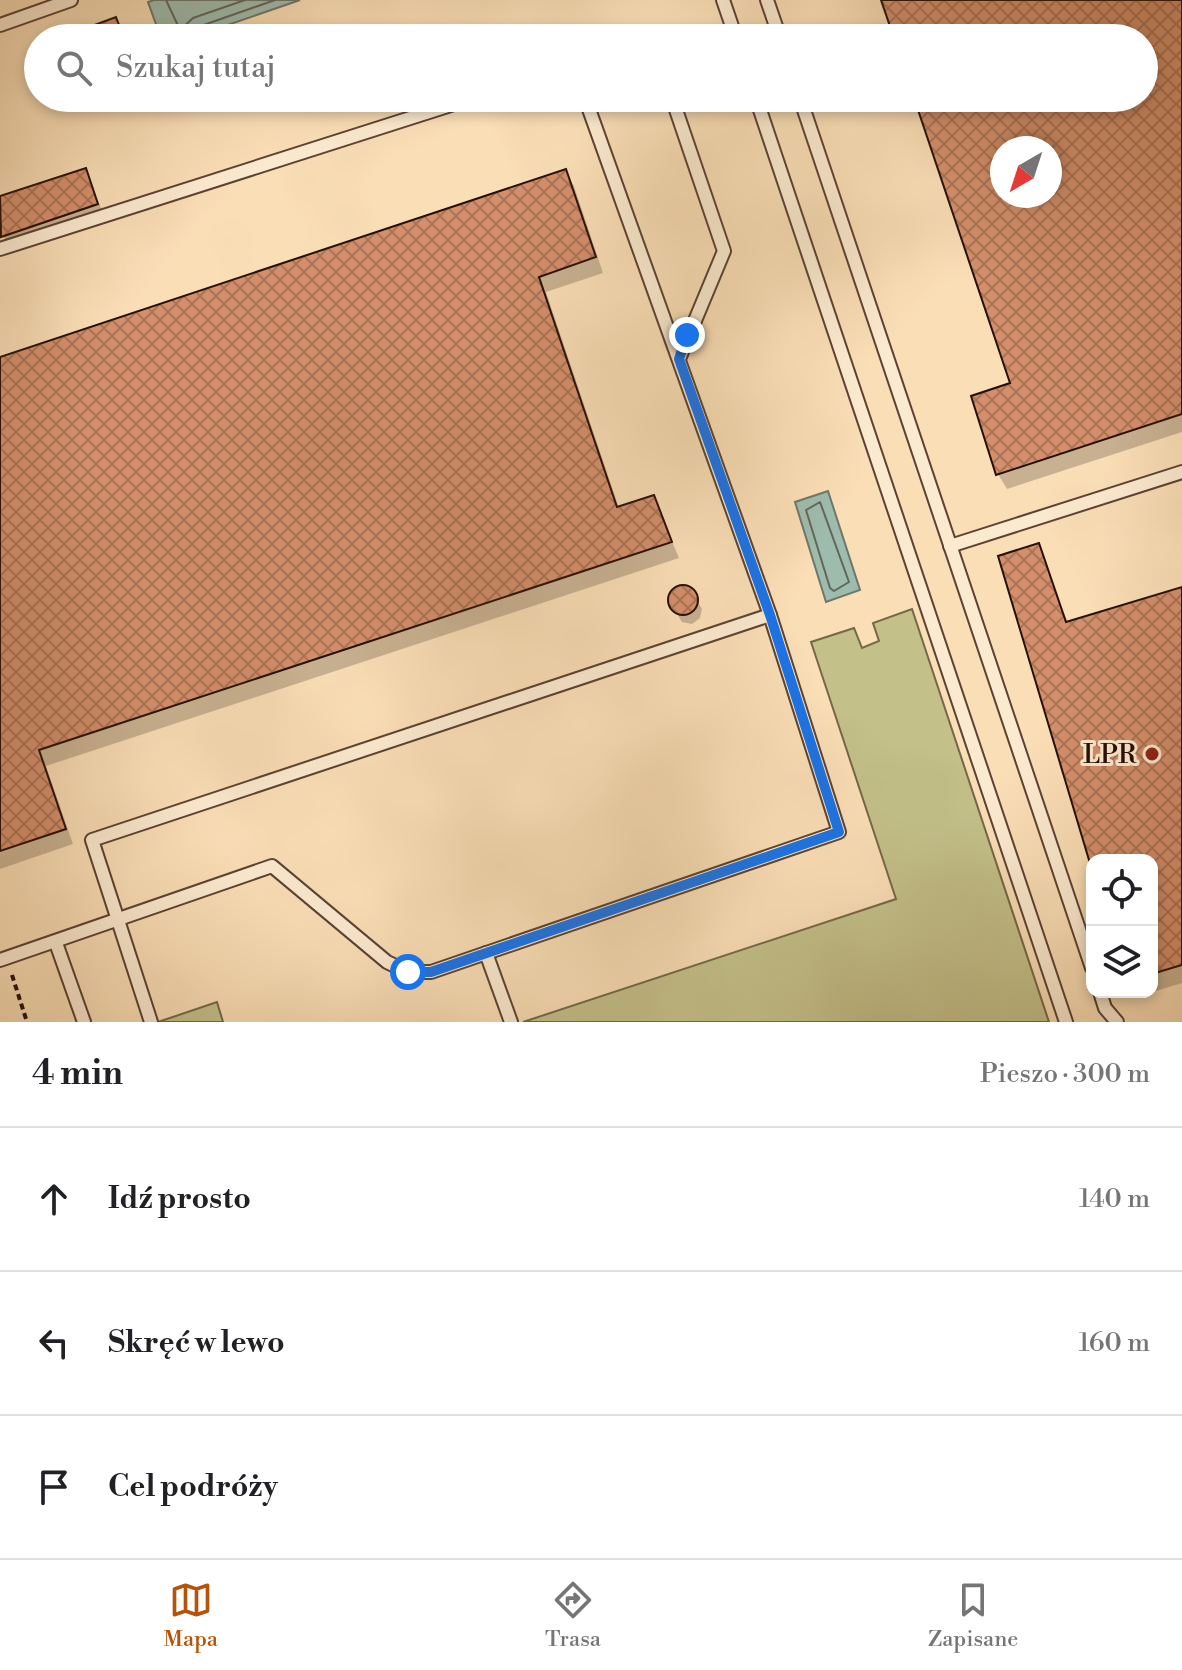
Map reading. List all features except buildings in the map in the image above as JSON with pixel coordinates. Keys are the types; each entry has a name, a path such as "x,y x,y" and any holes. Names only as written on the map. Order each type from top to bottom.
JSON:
{"lane":[{"path":"0,25 71,0"},
{"path":"723,0 731,24"},
{"path":"767,0 775,24"},
{"path":"0,249 429,112"},
{"path":"0,960 272,866 361,943 408,972 431,972 839,832 770,615 590,112"},
{"path":"677,112 724,251 679,359"},
{"path":"761,112 1066,1022"},
{"path":"805,112 1086,950"},
{"path":"950,546 1182,472"},
{"path":"151,1022 92,840 770,615"},
{"path":"56,943 84,1022"},
{"path":"486,953 511,1022"},
{"path":"1102,998 1105,1008 1117,1022"}],"path":[{"path":"0,975 12,974 27,1022"}],"shaded area":[{"path":"912,609 1049,1022 523,1022 896,899 811,642 854,628 862,648 879,641 873,623"},
{"path":"217,1002 223,1022 158,1022"}],"water":[{"path":"300,0 231,24 156,24 148,2"},
{"path":"828,491 860,590 826,602 795,502"}],"place":[{"name":"LPR","path":"1152,754"}],"route":[{"path":"408,972 431,972 839,832 770,615 679,359 687,335"}]}
